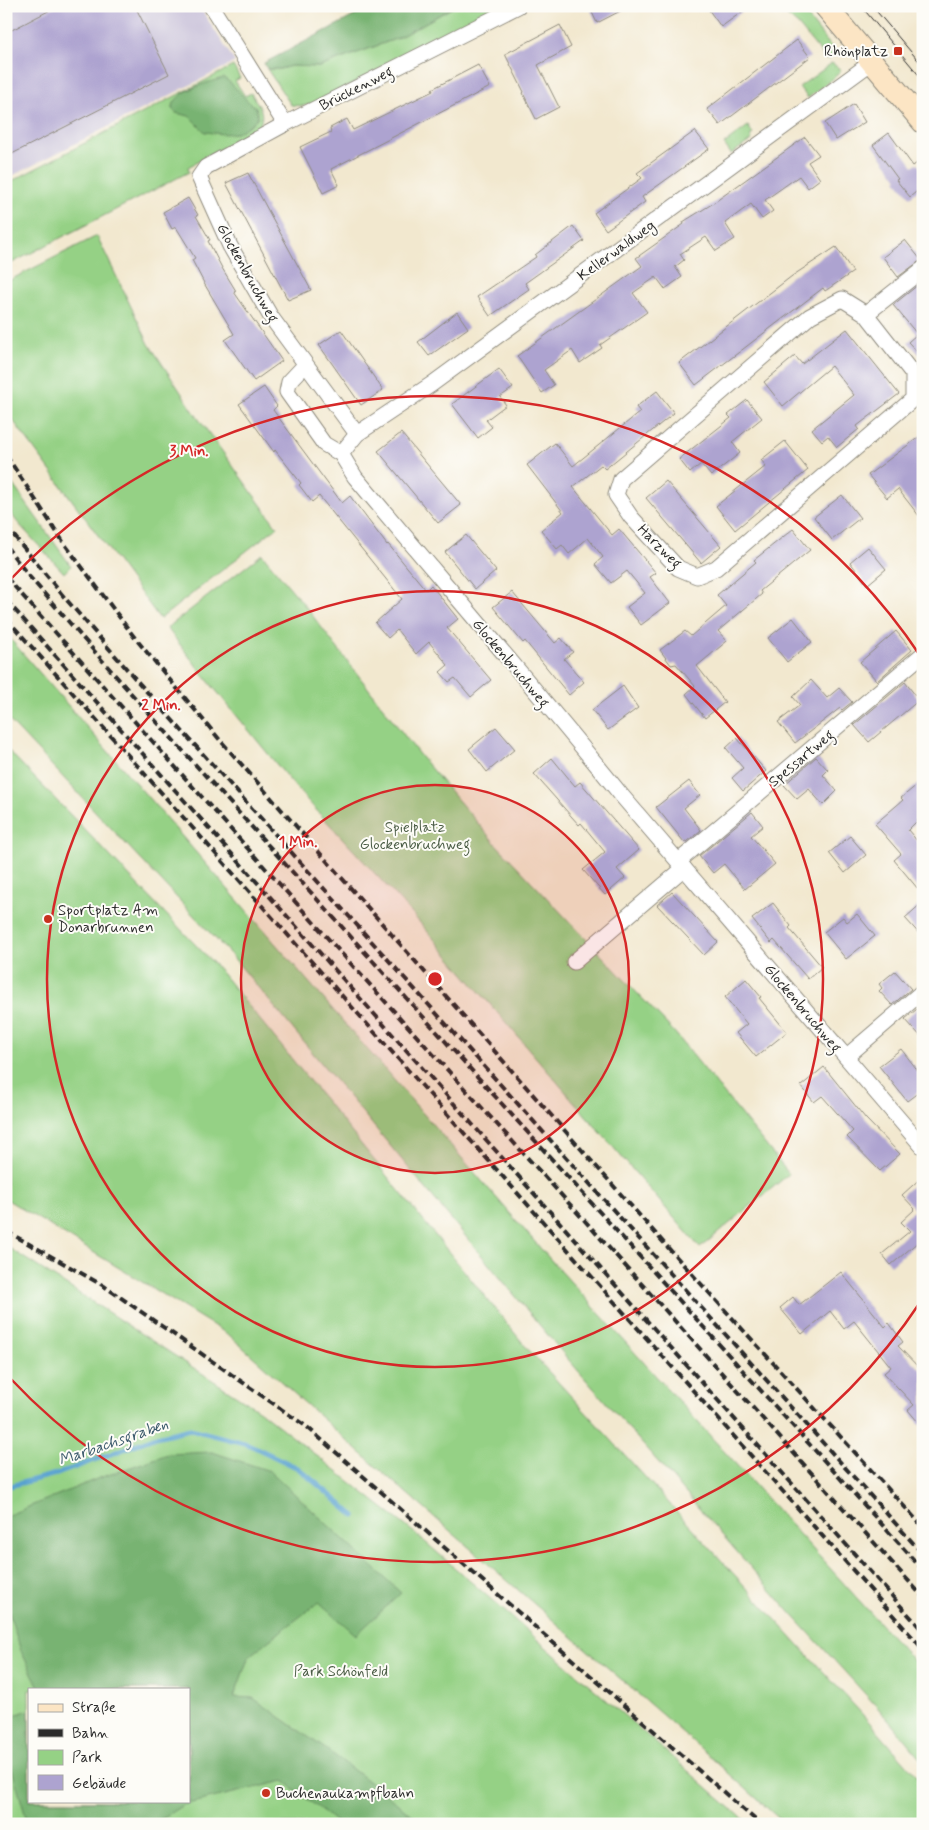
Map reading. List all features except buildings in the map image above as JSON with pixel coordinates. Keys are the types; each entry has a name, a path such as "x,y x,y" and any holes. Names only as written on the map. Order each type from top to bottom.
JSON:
{"main road":[{"path":"825,6 923,122"}],"street":[{"path":"211,6 285,124"},
{"name":"Brückenweg","path":"200,177 206,167 285,124 518,6"},
{"name":"Kellerwaldweg","path":"357,434 432,384 872,62"},
{"name":"Glockenbruchweg","path":"200,177 230,246 271,317 357,434"},
{"path":"866,314 923,269"},
{"name":"Harzweg","path":"842,299 866,314 913,374 913,399 716,568 697,576 678,568 631,517 616,495 621,479 810,316 842,299"},
{"name":"Glockenbruchweg","path":"305,365 289,382 287,392 324,444 342,454 355,477 923,1147"},
{"path":"342,454 357,434"},
{"name":"Spessartweg","path":"682,865 923,654"},
{"path":"574,962 682,865"},
{"path":"846,1057 923,992"}],"shaded area":[{"path":"6,6 199,6 235,62 6,179"}],"green space":[{"path":"373,6 455,6 398,38 319,67 291,66 280,69 267,69 264,63"},
{"path":"455,6 504,6 315,103 303,106 291,105 267,69 280,69 291,66 319,67 398,38"},
{"path":"776,6 799,6 833,49 833,55 827,60 798,25"},
{"path":"832,63 841,70 808,98 799,87"},
{"path":"233,66 240,78 235,81 245,96 251,93 261,110 262,119 258,130 188,167 189,172 6,266 6,184"},
{"path":"224,78 256,107 258,117 237,133 205,132 189,116 176,113 172,109 174,103 185,92"},
{"path":"748,126 753,134 750,136 752,140 731,154 724,144"},
{"path":"97,236 149,344 198,418 277,527 160,619 6,411 6,282"},
{"path":"6,475 71,566 64,573 18,523 6,507"},
{"name":"Spielplatz Glockenbruchweg","path":"262,554 302,602 421,757 494,842 675,1033 789,1174 700,1248 415,917 297,789 167,628"},
{"path":"6,634 541,1249 923,1671 923,1761 567,1358 232,956 6,717"},
{"path":"6,748 217,967 526,1347 923,1783 923,1824 785,1824 373,1464 229,1335 6,1199"},
{"name":"Park Schönfeld","path":"6,1246 260,1411 416,1534 749,1824 6,1824"},
{"path":"212,1452 270,1471 401,1593 356,1635 319,1602 249,1656 234,1697 253,1698 334,1755 424,1824 339,1824 284,1781 183,1805 153,1824 28,1824 6,1749 6,1718 28,1710 28,1802 190,1802 190,1688 40,1688 21,1651 6,1603 6,1516 97,1479 168,1454"}],"waterway":[{"name":"Marbachsgraben","path":"6,1487 60,1473 156,1437 190,1429 248,1444 298,1468 355,1516"}],"tram line":[{"path":"861,6 923,80"},
{"path":"872,6 923,66"}],"railway":[{"path":"6,455 64,543 135,638 220,740 671,1251 923,1527"},
{"path":"6,526 65,598 139,683 923,1554"},
{"path":"6,546 28,575 128,690 923,1570"},
{"path":"6,577 332,943 923,1597"},
{"path":"6,600 923,1631"},
{"path":"6,618 923,1649"},
{"path":"6,1231 104,1286 307,1427 760,1824"}],"place":[{"name":"Rhönplatz","path":"898,51"},
{"name":"Sportplatz Am Donarbrunnen","path":"48,919"},
{"name":"Buchenaukampfbahn","path":"266,1793"}]}
